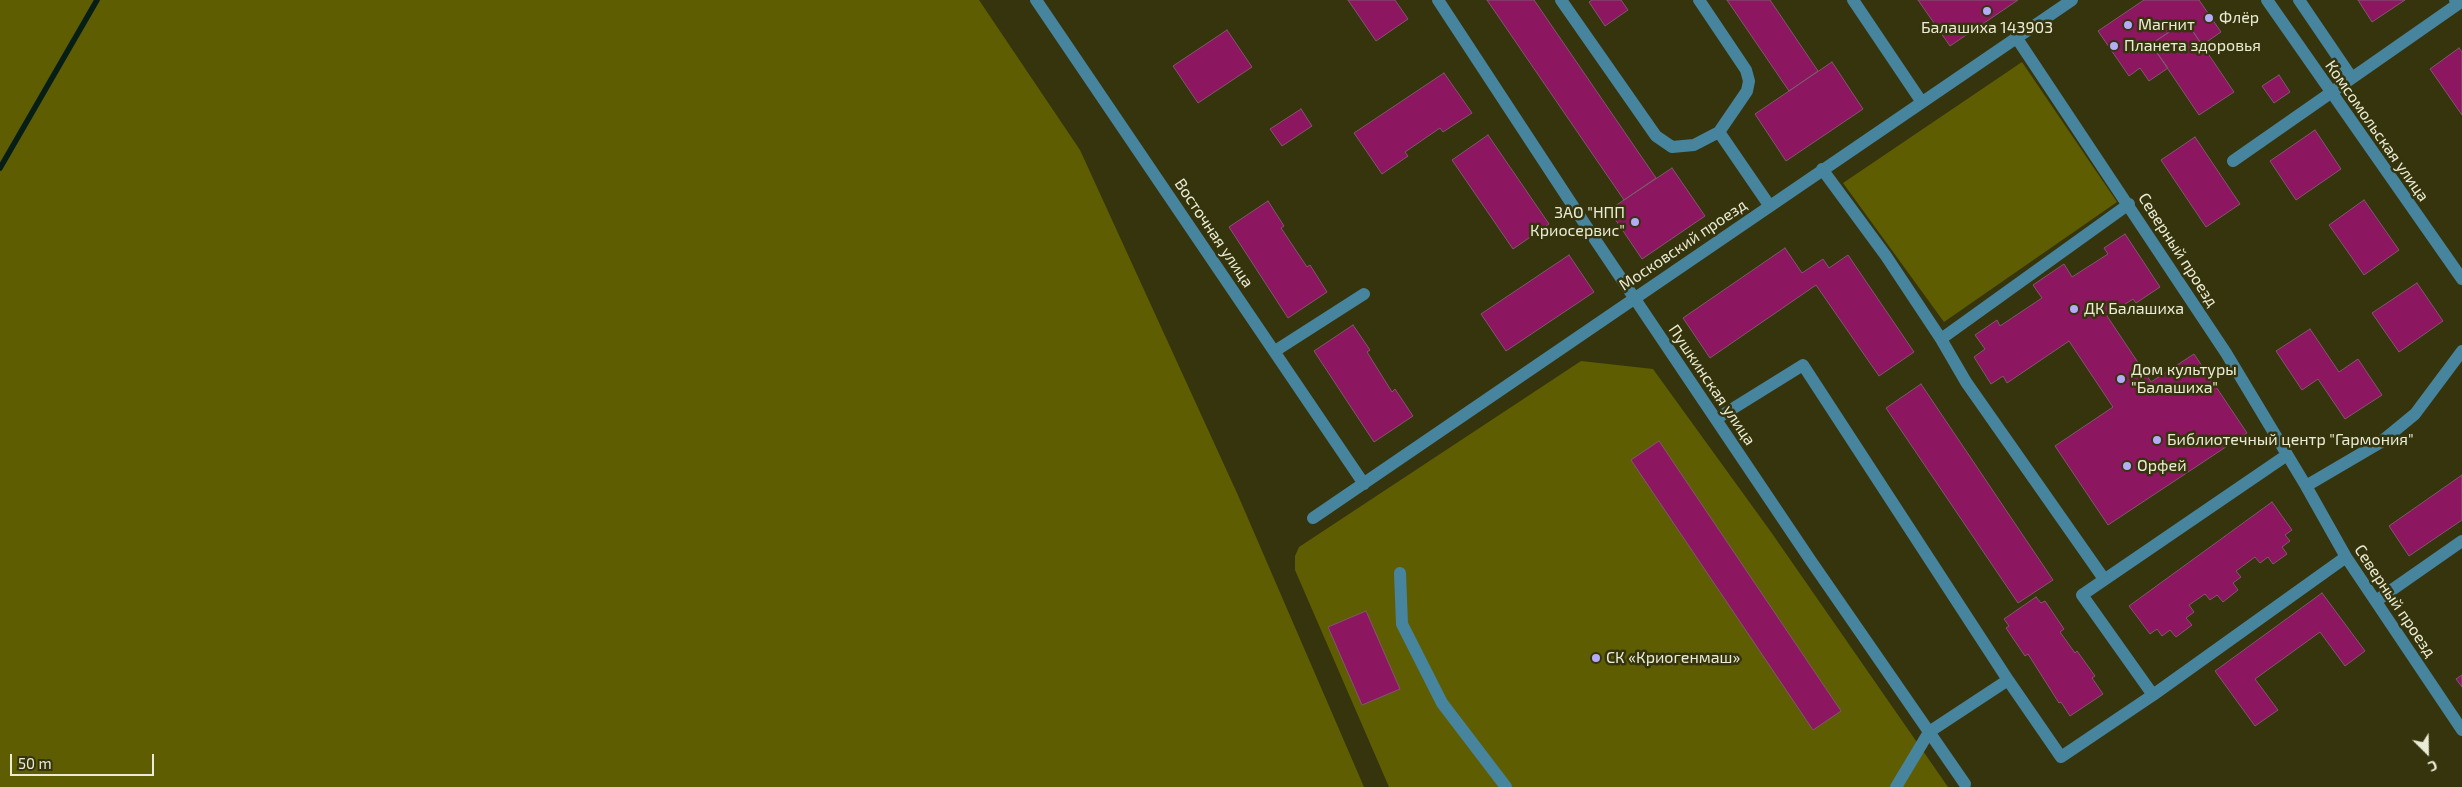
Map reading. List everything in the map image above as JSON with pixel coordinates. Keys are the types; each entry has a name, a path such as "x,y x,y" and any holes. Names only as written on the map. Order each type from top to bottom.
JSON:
{"street":[{"name":"Восточная улица","path":"1036,0 1364,484"},
{"name":"Пушкинская улица","path":"1438,0 1634,298 1965,784"},
{"path":"1562,0 1656,136 1672,146 1694,145 1719,132 1747,91 1746,70 1699,0"},
{"path":"1853,0 1921,101"},
{"name":"Московский проезд","path":"1313,518 1921,101 2072,0"},
{"name":"Комсомольская улица","path":"2267,0 2462,279"},
{"path":"2299,0 2352,78"},
{"path":"2233,161 2331,94 2458,2"},
{"name":"Северный проезд","path":"2016,37 2129,204 2226,353 2306,486 2346,557 2462,730"},
{"path":"1719,132 1769,206"},
{"path":"1822,169 1886,256 1941,338 1966,382 2104,579"},
{"path":"1941,338 2129,204"},
{"path":"1274,351 1364,294"},
{"path":"2306,486 2381,442 2415,414 2462,351"},
{"path":"1716,419 1803,365 2060,758 2346,557"},
{"path":"2153,694 2082,595 2287,455"},
{"path":"2376,602 2462,542"},
{"path":"1400,572 1402,624 1442,703 1506,787"},
{"path":"1896,787 1929,732 2008,680"}],"shaded area":[{"path":"0,0 979,0 1080,150 1237,493 1364,787 0,787"},
{"path":"2022,62 2117,202 1944,322 1843,183"},
{"name":"СК «Криогенмаш»","path":"1581,361 1653,369 1771,532 1948,787 1389,787 1295,570 1295,556 1299,547"}],"building":[{"path":"1348,0 1395,0 1408,19 1376,41"},
{"path":"1487,0 1534,0 1656,178 1624,200"},
{"path":"1592,0 1621,0 1628,10 1605,26 1589,2"},
{"path":"1727,0 1770,0 1818,71 1789,91"},
{"path":"1918,0 2018,0 1950,46"},
{"path":"2144,0 2199,0 2221,32 2202,45 2186,21 2151,44 2168,68 2149,81 2140,68 2129,76 2098,31"},
{"path":"2358,0 2405,0 2372,22"},
{"path":"2186,21 2234,92 2199,115 2151,44"},
{"path":"1227,30 1252,67 1198,103 1173,66"},
{"path":"2459,48 2462,52 2462,115 2430,69"},
{"path":"1832,62 1863,109 1786,161 1755,114"},
{"path":"1444,73 1472,113 1443,132 1440,128 1405,152 1408,156 1382,174 1354,133"},
{"path":"2279,75 2290,92 2274,103 2262,86"},
{"path":"1301,109 1312,126 1282,146 1270,129"},
{"path":"2315,130 2341,169 2296,200 2270,161"},
{"path":"1488,135 1549,224 1513,249 1452,160"},
{"path":"2195,137 2240,204 2206,227 2161,160"},
{"path":"1672,168 1705,216 1642,259 1609,210"},
{"path":"2364,200 2399,250 2364,275 2329,225"},
{"path":"1268,201 1284,226 1281,228 1307,267 1310,265 1327,292 1288,318 1229,227"},
{"name":"Дом культуры \"Балашиха\"","path":"2125,234 2160,287 2136,303 2133,299 2107,316 2151,382 2194,354 2247,433 2108,525 2055,446 2113,407 2069,341 2007,383 2003,376 1991,384 1974,357 1985,349 1975,335 1997,320 2000,326 2042,298 2033,285 2064,264 2072,277 2108,254 2104,248"},
{"path":"1785,248 1802,273 1823,259 1829,268 1848,255 1914,352 1879,376 1816,285 1710,358 1683,318"},
{"path":"1569,255 1594,292 1506,351 1481,314"},
{"path":"2417,283 2443,321 2399,352 2372,313"},
{"path":"1353,325 1370,350 1367,352 1392,392 1395,389 1413,416 1374,442 1314,351"},
{"path":"2310,329 2339,372 2358,359 2382,395 2345,419 2318,379 2302,390 2276,351"},
{"path":"1921,384 2053,580 2018,603 1886,408"},
{"path":"1659,441 1841,711 1813,730 1631,460"},
{"path":"2462,475 2462,520 2409,556 2389,526"},
{"path":"2272,502 2292,530 2285,535 2290,541 2282,547 2287,554 2273,564 2268,557 2260,563 2255,557 2236,571 2241,577 2233,583 2238,590 2223,602 2217,595 2210,600 2205,594 2189,605 2194,612 2186,618 2192,625 2176,637 2170,630 2162,636 2157,629 2150,634 2129,606"},
{"path":"2322,593 2365,651 2345,666 2320,632 2255,679 2278,710 2255,726 2215,671"},
{"path":"2036,597 2041,603 2045,601 2064,629 2060,632 2095,676 2092,678 2103,694 2070,716 2061,702 2059,703 2028,654 2025,656 2006,628 2009,626 2004,619"},
{"path":"1366,611 1400,689 1362,705 1328,627"},
{"path":"2462,675 2462,687 2456,679"}],"waterway":[{"path":"0,168 97,0"}],"place":[{"name":"Балашиха 143903","path":"1987,11"},
{"name":"Флёр","path":"2209,18"},
{"name":"Магнит","path":"2128,25"},
{"name":"Планета здоровья","path":"2114,46"},
{"name":"ЗАО \"НПП Криосервис\"","path":"1635,222"},
{"name":"ДК Балашиха","path":"2074,309"},
{"name":"Дом культуры \"Балашиха\"","path":"2121,379"},
{"name":"Библиотечный центр \"Гармония\"","path":"2157,440"},
{"name":"Орфей","path":"2127,466"},
{"name":"СК «Криогенмаш»","path":"1596,658"}]}
